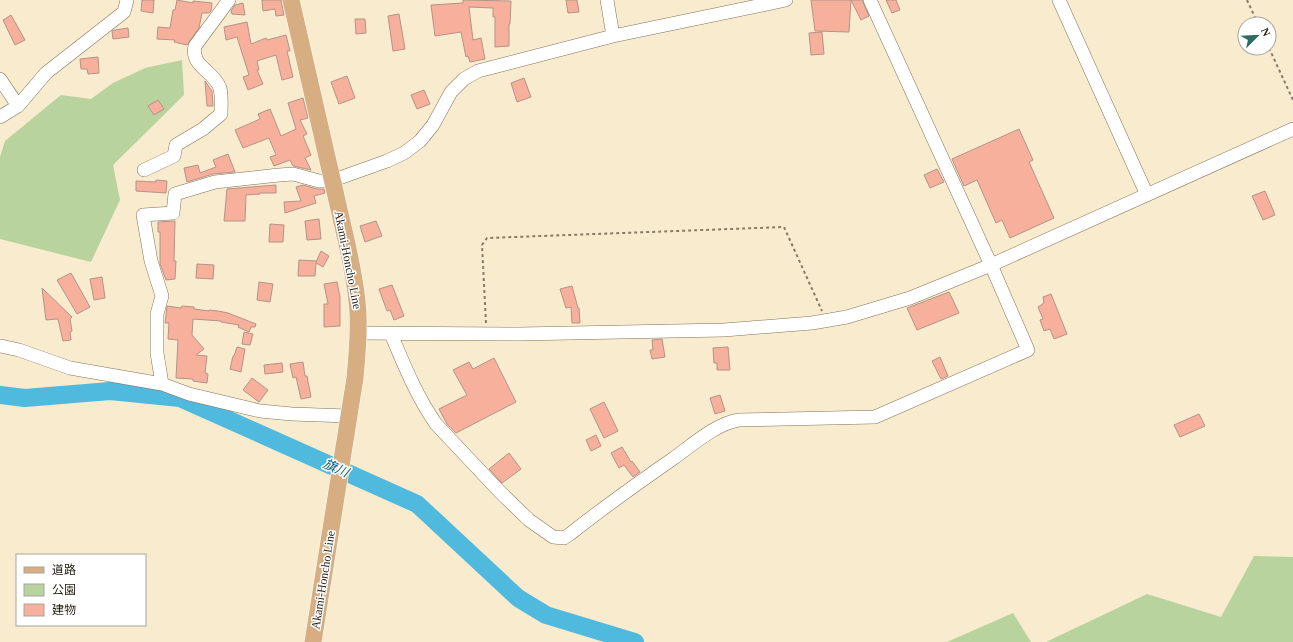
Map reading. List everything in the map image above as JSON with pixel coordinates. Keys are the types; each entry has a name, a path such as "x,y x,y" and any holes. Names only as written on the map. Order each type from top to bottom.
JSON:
{"main road":[{"name":"Akami-Honcho Line","path":"291,0 352,268 358,312 359,333 358,355 314,636"}],"street":[{"path":"0,117 18,106 46,72 124,12 127,0"},
{"path":"144,170 174,156 176,145 203,129 221,114 220,89 215,80 195,58 194,51 195,46 229,0"},
{"path":"607,0 613,36"},
{"path":"162,384 157,345 158,314 162,296 151,261 143,215 173,213 175,194 215,182 293,174 319,181 331,181 387,161 404,153 420,141 433,125 451,92 464,79 478,71 613,36 786,0"},
{"path":"391,334 400,356 428,412 436,424 500,492 529,520 554,537 564,538 605,506 706,435 725,424 739,420 875,416 1028,350 991,265 870,0"},
{"path":"1059,0 1147,195"},
{"path":"0,79 18,106"},
{"path":"359,333 487,334 724,330 773,327 847,317 910,298 991,265 1293,129"},
{"path":"1,346 19,350 70,368 162,384 189,394 260,411 348,422"}],"path":[{"path":"1247,0 1254,16"},
{"path":"1273,56 1293,100"},
{"path":"487,334 482,245 487,238 784,227 827,320"}],"green space":[{"path":"182,60 184,95 113,165 120,200 91,262 0,239 0,157 5,141 61,95 91,99 113,83 145,68"},
{"path":"1254,556 1293,557 1293,642 1046,642 1147,594 1221,617"},
{"path":"1013,613 1031,642 947,642"}],"building":[{"path":"142,0 154,0 153,13 141,11"},
{"path":"177,0 193,3 193,1 212,3 211,11 209,13 202,13 199,28 187,45 174,42 175,40 157,39 158,27 170,28 173,10 175,10"},
{"path":"262,0 281,0 284,15 276,16 275,9 263,11"},
{"path":"463,0 511,1 509,46 495,47 495,17 493,17 493,8 469,7 473,40 481,38 485,59 470,62 468,56 466,57 461,32 435,36 431,5 463,3"},
{"path":"566,0 577,0 579,12 568,13"},
{"path":"811,0 851,0 849,32 815,31"},
{"path":"851,0 862,0 869,16 861,20"},
{"path":"886,0 896,0 900,10 892,13"},
{"path":"243,3 245,15 232,14 231,11 235,5"},
{"path":"399,14 405,49 393,51 388,16"},
{"path":"11,15 25,40 15,45 3,20"},
{"path":"355,19 365,19 366,33 356,34"},
{"path":"247,22 251,44 266,38 267,40 286,35 290,51 287,51 293,77 282,80 276,55 257,61 259,70 257,70 263,84 248,90 243,77 249,75 237,37 226,40 224,27"},
{"path":"128,28 129,37 113,39 112,31"},
{"path":"822,32 824,54 811,55 809,33"},
{"path":"98,57 99,73 88,74 87,69 81,69 80,59"},
{"path":"347,76 355,98 339,104 331,82"},
{"path":"524,78 531,97 517,102 511,83"},
{"path":"205,81 212,91 213,106 207,106"},
{"path":"424,90 430,104 417,109 411,95"},
{"path":"303,98 308,118 300,120 307,134 303,136 311,155 305,158 311,170 293,166 290,160 274,166 270,157 276,155 269,138 243,148 235,130 260,119 258,114 270,109 281,136 296,129 288,103"},
{"path":"158,100 164,109 154,115 148,106"},
{"path":"1019,129 1033,160 1029,162 1054,218 1010,238 1002,220 996,223 977,180 964,186 952,159"},
{"path":"228,154 235,172 213,174 187,182 184,168 198,165 200,173 216,167 213,160"},
{"path":"937,169 944,182 930,188 924,175"},
{"path":"156,180 167,181 166,193 136,191 136,181 156,182"},
{"path":"276,185 276,193 246,195 245,221 224,221 227,189"},
{"path":"303,185 317,189 324,189 325,193 314,196 316,203 285,213 284,202 301,201 296,187"},
{"path":"1265,191 1275,215 1263,220 1252,196"},
{"path":"319,219 321,239 307,240 305,221"},
{"path":"175,221 175,279 166,280 160,264 160,232 158,232 158,222"},
{"path":"376,221 382,236 365,242 360,226"},
{"path":"270,224 284,225 283,242 269,242"},
{"path":"321,251 329,256 323,267 316,263 315,276 298,276 299,260 316,262"},
{"path":"197,264 214,265 213,279 196,278"},
{"path":"71,273 90,307 77,314 57,280"},
{"path":"102,277 105,298 94,300 90,279"},
{"path":"259,282 273,284 270,302 257,300"},
{"path":"337,282 340,297 340,326 324,327 324,304 328,304 324,284"},
{"path":"392,285 404,316 394,320 390,310 387,311 379,289"},
{"path":"572,286 579,308 580,323 572,323 571,307 566,308 560,289"},
{"path":"42,288 72,317 70,319 72,331 70,332 71,340 63,341 58,319 46,320"},
{"path":"949,292 959,313 917,330 907,308"},
{"path":"1051,294 1067,334 1054,339 1050,329 1044,331 1040,320 1043,319 1038,307 1044,303 1043,297"},
{"path":"167,306 181,308 182,306 194,307 194,309 228,313 256,324 255,327 251,327 249,332 238,327 239,325 221,321 193,319 192,335 204,349 196,355 207,356 205,373 208,374 207,383 193,381 193,379 176,378 178,340 168,339 169,323 165,323"},
{"path":"244,332 253,334 250,345 242,344"},
{"path":"662,339 665,357 652,359 650,350 653,350 652,340"},
{"path":"237,347 245,349 241,372 230,369"},
{"path":"728,347 730,370 717,370 717,363 714,363 713,348"},
{"path":"940,357 948,376 941,379 932,361"},
{"path":"494,358 516,402 456,433 447,424 439,409 467,395 453,370 469,362 473,369"},
{"path":"303,362 311,397 301,399 296,377 293,378 290,364"},
{"path":"282,363 283,372 265,374 264,365"},
{"path":"252,378 268,390 259,402 243,390"},
{"path":"720,395 725,411 715,414 710,398"},
{"path":"604,402 618,431 604,438 590,409"},
{"path":"1199,414 1205,426 1180,437 1174,425"},
{"path":"596,435 601,446 591,451 586,440"},
{"path":"622,447 631,462 632,461 640,472 633,477 624,465 619,468 611,453"},
{"path":"509,453 521,469 502,483 489,469"}],"waterway":[{"name":"旗川","path":"0,395 25,398 110,391 180,398 417,504 518,598 546,615 635,642"}]}
